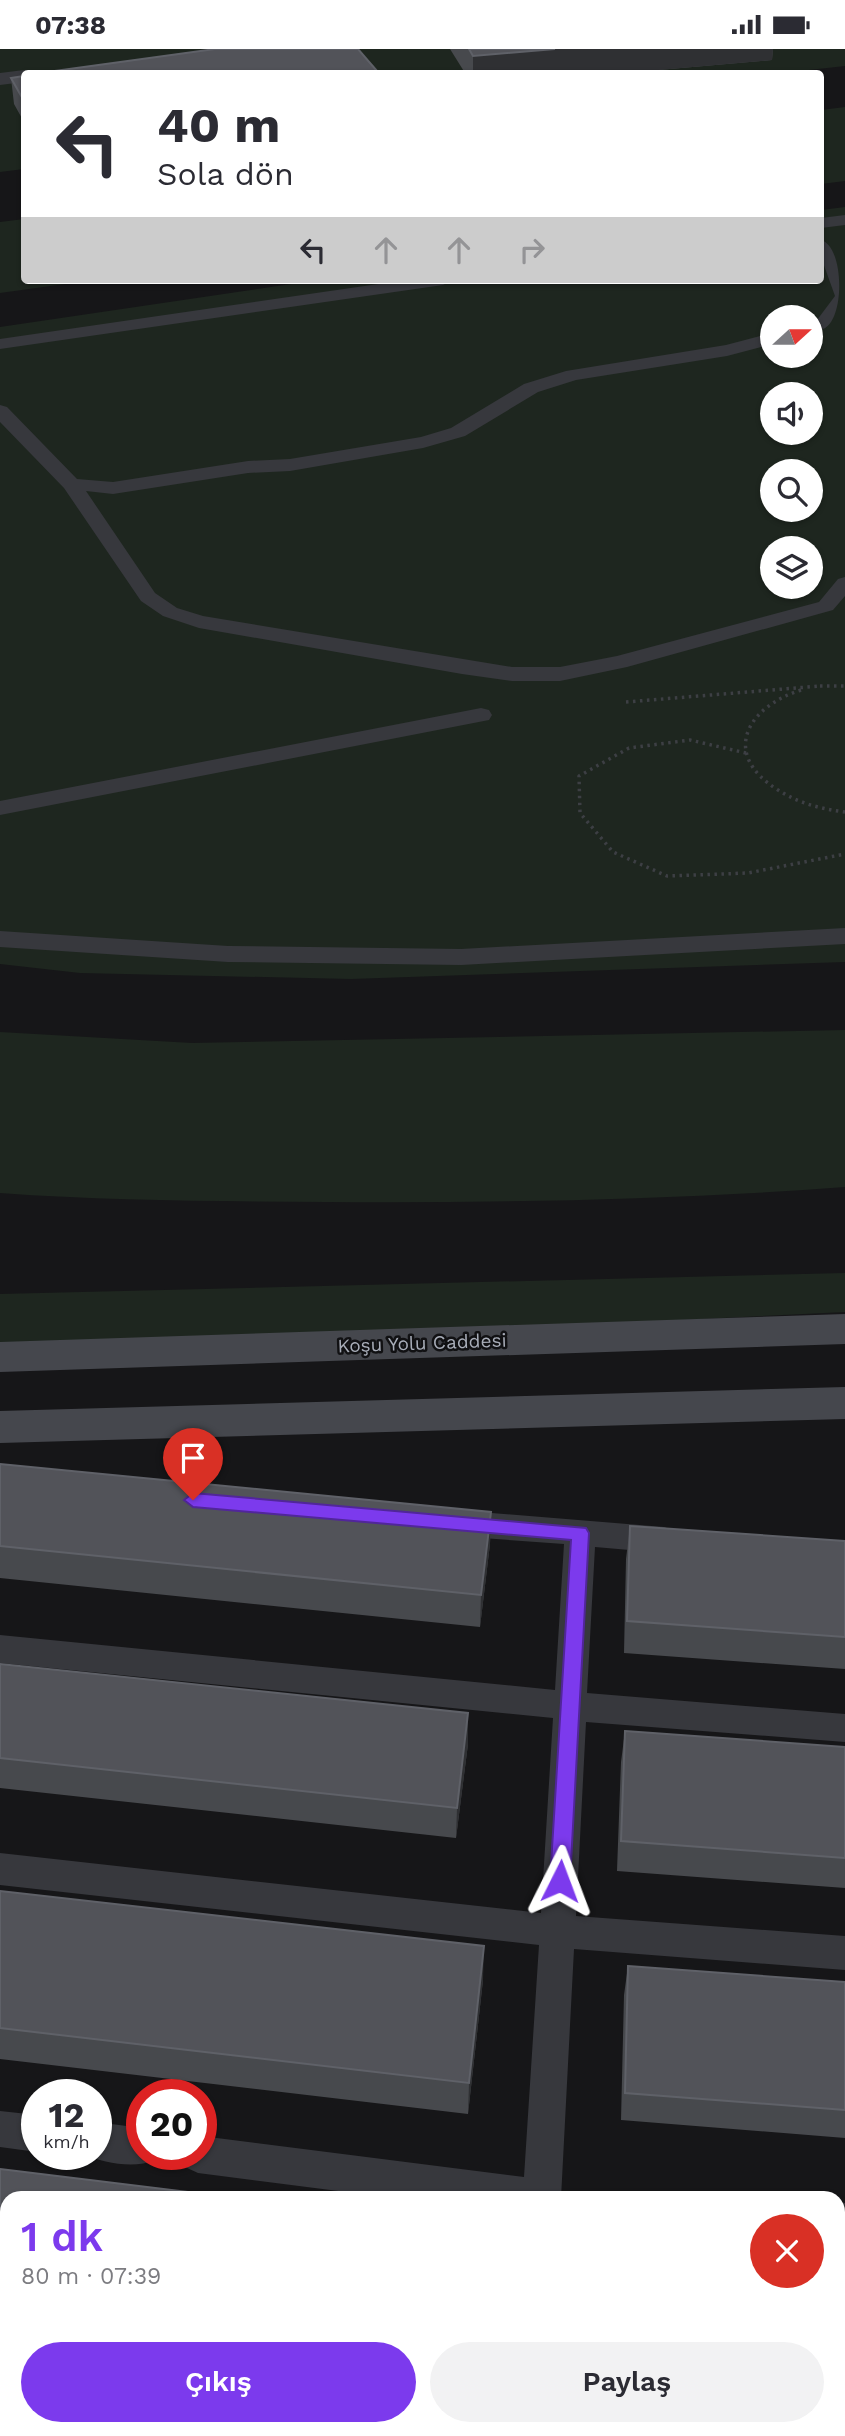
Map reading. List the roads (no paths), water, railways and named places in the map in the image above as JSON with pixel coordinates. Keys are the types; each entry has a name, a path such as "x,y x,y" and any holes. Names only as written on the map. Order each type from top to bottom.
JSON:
{"main road":[{"name":"Koşu Yolu Caddesi","path":"0,1357 845,1329"},
{"path":"0,1427 845,1403"}],"street":[{"path":"0,79 21,76"}],"lane":[{"path":"824,223 845,220"},
{"path":"823,319 844,296 824,248"},
{"path":"0,344 415,284"},
{"path":"823,327 845,330"},
{"path":"71,484 113,488 248,467 290,465 423,442 458,432 531,387 573,375 727,350 760,341"},
{"path":"0,411 71,484 148,597 170,612 199,622 500,672 561,674 620,662 826,606 845,583"},
{"path":"0,808 481,715"},
{"path":"0,939 228,954 461,957 845,936"},
{"path":"428,1520 691,1542"},
{"path":"542,2191 580,1533"},
{"path":"0,1649 570,1706 845,1728"},
{"path":"0,1869 558,1931 845,1953"},
{"path":"0,2129 21,2132"},
{"path":"217,2156 487,2191"}]}
